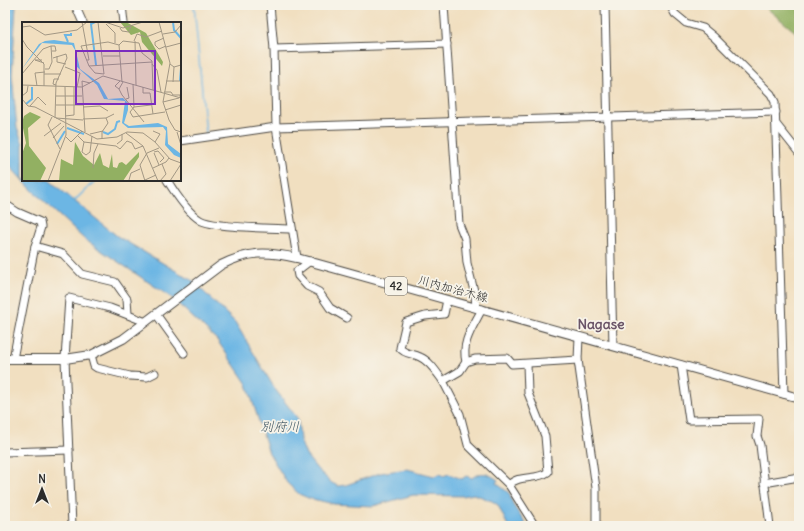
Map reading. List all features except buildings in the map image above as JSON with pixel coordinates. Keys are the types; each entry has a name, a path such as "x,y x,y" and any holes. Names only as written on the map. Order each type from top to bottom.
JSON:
{"main road":[{"name":"川内加治木線","path":"9,359 65,359 91,354 123,339 221,265 250,253 278,253 799,398"}],"street":[{"path":"75,5 83,22"},
{"path":"122,5 124,22"},
{"path":"270,5 274,49 276,127 297,258"},
{"path":"444,5 459,224 465,239 467,263 479,309 467,336 463,352 466,362"},
{"path":"605,5 613,346"},
{"path":"670,5 675,14 686,23 703,28 714,37 771,94 775,102 784,394"},
{"path":"274,49 447,44"},
{"path":"181,141 276,127 776,112"},
{"path":"776,124 799,153"},
{"path":"168,181 194,215 201,221 235,226 292,228"},
{"path":"5,204 17,212 40,222 41,227 35,246 9,359"},
{"path":"35,246 63,254 82,274 115,282 126,299 128,314"},
{"path":"310,261 297,271 298,276 307,286 319,292 330,308 347,318"},
{"path":"72,526 65,359 69,298 128,314 146,322"},
{"path":"447,300 444,314 425,316 406,322 400,348 403,352 421,357 430,364 443,380 460,414 468,445 509,485 534,526"},
{"path":"156,314 184,353"},
{"path":"579,337 578,360 596,488 596,526"},
{"path":"91,354 94,366 97,368 130,376 147,378 155,373"},
{"path":"443,380 460,372 466,362 475,359 506,358 512,364 578,360"},
{"path":"509,485 514,480 544,475 548,472 545,436 528,393 527,364"},
{"path":"681,365 689,420 759,419 757,436 760,445 770,526"},
{"path":"5,452 69,450"},
{"path":"764,483 799,477"}],"green space":[{"path":"763,5 799,5 799,35 764,6"}],"water":[{"name":"別府川","path":"5,5 16,5 12,75 17,128 22,141 22,179 5,158"},
{"name":"別府川","path":"24,181 50,181 117,236 193,281 235,322 275,389 298,419 300,440 306,455 317,469 332,483 338,486 346,485 380,473 407,469 434,476 449,474 462,479 466,476 472,478 479,474 485,474 498,480 496,483 509,493 513,505 527,526 508,526 498,505 474,494 463,496 413,495 373,506 334,504 308,498 299,494 287,483 269,453 247,384 217,340 172,298 84,239"}],"waterway":[{"path":"194,5 206,134"},
{"path":"73,202 95,181"}],"district":[{"name":"Nagase","path":"601,324"}]}
